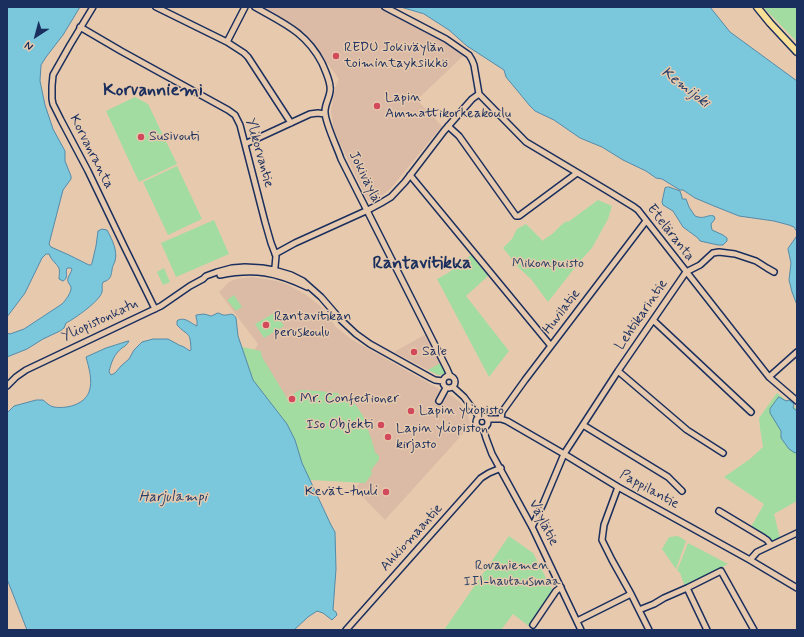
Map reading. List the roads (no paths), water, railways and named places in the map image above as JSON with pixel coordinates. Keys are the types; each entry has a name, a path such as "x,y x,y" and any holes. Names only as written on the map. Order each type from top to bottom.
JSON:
{"main road":[{"path":"757,7 797,52"}],"street":[{"name":"Korvanranta","path":"93,7 80,27 54,75 51,94 52,102 88,170 155,309"},
{"path":"156,7 227,42 244,53 291,123"},
{"path":"227,42 245,7"},
{"path":"245,144 310,114 325,114 330,90 330,85 324,67 314,48 302,35 255,7"},
{"path":"273,272 276,259 275,254 368,210 391,197 399,189 448,126 479,94 474,65 469,55 446,39 385,7"},
{"name":"Ylikorvantie","path":"80,27 235,115 239,121 265,222 275,254"},
{"name":"Eteläranta","path":"479,94 526,142 634,207 646,220 769,377 797,400"},
{"name":"Jokiväylä","path":"325,114 342,159 448,369 450,376"},
{"path":"448,126 459,136 516,216 520,216 577,173"},
{"path":"410,174 551,346"},
{"name":"Huvilatie","path":"501,419 502,412 646,220"},
{"name":"Lehtikarintie","path":"532,527 564,454 618,371 686,272 700,265 713,254 719,252 735,254 756,261 774,272"},
{"name":"Yliopistonkatu","path":"7,386 26,370 169,302 206,276 232,268 245,267 262,268 313,290 349,328 363,339 431,378 443,381"},
{"path":"653,320 751,412"},
{"path":"769,377 797,352"},
{"path":"618,371 687,430 723,453"},
{"path":"446,376 454,378 456,381 453,387 450,389 446,388 443,385 443,381 446,376"},
{"path":"453,387 464,397 478,416"},
{"path":"439,401 446,388"},
{"path":"483,415 488,419 487,425 483,428 479,428 476,425 476,419 478,416 483,415"},
{"name":"Pappilantie","path":"488,419 501,419 506,421 618,487 750,560 797,588"},
{"path":"583,425 668,477 682,491"},
{"name":"Väylätie","path":"483,428 492,454 532,527 581,630"},
{"name":"Ahkiomaantie","path":"346,630 481,478 501,468"},
{"path":"618,487 604,525 602,540 649,630"},
{"path":"719,511 767,540 771,546"},
{"path":"750,560 757,552 797,533"},
{"path":"639,610 721,571 754,630"},
{"path":"533,625 556,591 561,587"},
{"path":"686,588 707,630"},
{"path":"577,621 630,594"}],"water":[{"path":"7,7 80,7 63,35 41,65 40,81 45,105 53,129 65,151 65,161 71,176 71,179 63,190 49,244 51,247 91,265 98,231 102,229 107,230 111,237 116,257 111,276 103,282 102,292 92,305 66,323 64,328 60,331 27,349 7,357 7,333 10,334 24,329 62,304 70,291 71,287 68,282 68,277 72,269 67,268 65,280 63,281 59,279 59,268 49,254 46,254 42,258 25,293 7,317"},
{"name":"Kemijoki","path":"401,7 710,7 730,32 797,81 797,232 794,227 789,225 774,221 739,216 695,198 683,190 680,190 662,179 656,178 646,171 623,160 602,147 580,138 554,120 535,111 506,77 504,70 467,46 449,30 424,14"},
{"path":"669,187 680,191 682,199 686,199 695,216 714,216 715,219 711,224 712,230 727,238 727,241 723,245 700,241 683,227 673,211 663,205 662,202 665,188"},
{"path":"797,236 797,305 789,280 791,263 788,249"},
{"name":"Harjulampi","path":"218,313 223,315 232,314 235,316 238,336 253,380 287,424 295,440 302,463 335,532 336,569 333,610 337,615 332,620 323,613 317,611 294,630 27,630 7,579 7,413 14,406 36,400 43,400 54,407 69,407 79,403 87,396 91,383 86,357 106,348 129,341 119,350 113,359 109,372 111,375 129,359 134,350 142,342 153,339 168,339 190,351 189,336 177,325 177,321 181,319 186,320 197,326 196,315 204,314 211,316"},
{"path":"779,397 786,401 789,400 794,404 793,408 797,411 797,452 795,453 789,449 781,438 781,431 770,413 770,409"}],"place":[{"name":"REDU Jokiväylän toimintayksikkö","path":"336,56"},
{"name":"Lapin Ammattikorkeakoulu","path":"377,106"},
{"name":"Susivouti","path":"141,137"},
{"name":"Rantavitikan peruskoulu","path":"266,325"},
{"name":"Sale","path":"414,352"},
{"name":"Mr. Confectioner","path":"292,399"},
{"name":"Lapin yliopisto","path":"411,411"},
{"name":"Iso Objekti","path":"381,425"},
{"name":"Lapin yliopiston kirjasto","path":"388,437"},
{"name":"Kevät-tuuli","path":"386,492"}],"district":[{"name":"Korvanniemi","path":"153,91"},
{"name":"Rantavitikka","path":"422,264"}],"park label":[{"name":"Mikonpuisto","path":"548,264"},
{"name":"Rovaniemen III-hautausmaa","path":"512,574"}]}
